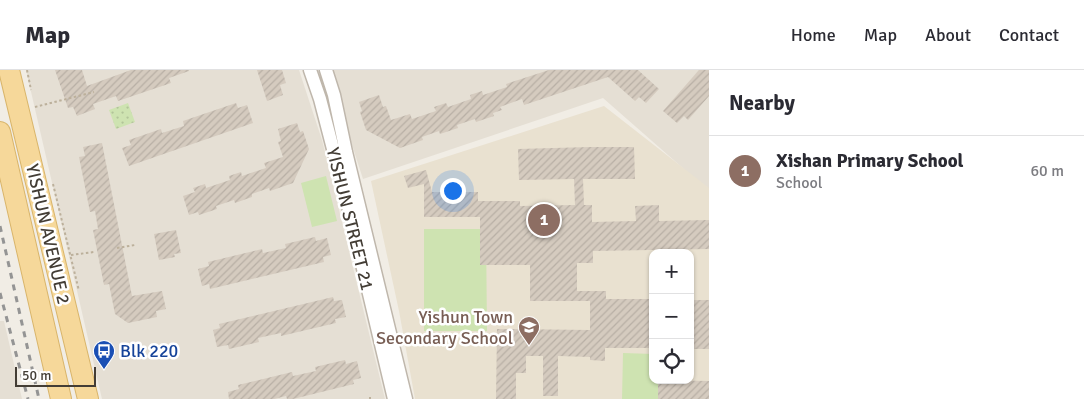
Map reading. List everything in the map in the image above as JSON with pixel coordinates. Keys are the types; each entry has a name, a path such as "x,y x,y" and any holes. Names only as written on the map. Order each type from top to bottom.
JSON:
{"main road":[{"name":"YISHUN AVENUE 2","path":"8,70 88,399"},
{"name":"YISHUN AVENUE 2","path":"0,132 62,399"}],"street":[{"name":"YISHUN STREET 21","path":"310,70 320,99 351,218 394,399"},
{"name":"YISHUN STREET 21","path":"326,70 334,95 406,399"}],"path":[{"path":"35,107 94,92"},
{"path":"117,248 134,245"},
{"path":"71,256 94,252"}],"shaded area":[{"path":"26,70 299,70 322,140 385,399 102,399"},
{"path":"328,70 709,70 709,191 603,98 363,179"},
{"path":"604,106 709,188 709,399 415,399 399,311 371,181"},
{"path":"0,321 4,321 22,399 0,399"}],"green space":[{"path":"128,103 135,122 116,129 109,110"},
{"path":"326,176 337,221 312,227 301,183"},
{"path":"424,229 486,229 487,331 424,331"},
{"path":"623,353 649,354 649,384 658,384 658,399 622,399"}],"building":[{"path":"55,70 82,70 87,86 131,70 189,71 169,78 171,83 118,101 116,96 93,104 95,109 77,116 73,107 68,108"},
{"path":"257,70 282,70 286,83 280,85 283,95 267,101"},
{"path":"549,70 638,70 659,89 646,103 639,97 635,101 608,77 524,105 522,99 500,107 502,110 493,113 494,116 476,122 475,119 457,125 458,128 440,134 439,131 422,137 423,140 400,148 366,130 360,112 362,111 359,102 379,95 383,107 386,106 391,120 410,114 412,119 436,111 434,107 446,103 448,107 471,99 470,95 482,91 483,95 507,87 506,84"},
{"path":"699,70 709,70 709,96 688,120 684,116 677,123 663,111"},
{"path":"236,103 238,108 247,105 253,123 129,166 122,148 131,145 129,140 161,129 162,133 184,126 183,121"},
{"path":"297,123 300,132 303,131 309,149 293,183 270,191 269,188 235,203 234,200 216,206 217,209 199,215 198,212 189,215 183,196 195,192 193,188 205,184 206,188 230,180 229,176 241,172 242,176 266,168 264,163 283,157 278,142 281,141 278,129"},
{"path":"102,143 132,296 162,291 166,309 156,311 157,317 128,323 115,314 109,284 104,285 93,230 98,229 95,211 90,212 79,157 85,156 83,147"},
{"path":"634,147 635,179 583,179 584,205 592,205 592,222 636,221 635,206 659,205 659,221 709,220 709,249 593,251 593,263 577,263 577,291 606,291 606,299 649,299 649,348 605,348 605,361 590,360 590,357 558,356 558,396 543,396 543,356 526,356 526,373 516,373 516,399 496,399 497,329 590,330 590,301 530,301 530,265 480,265 480,217 424,217 424,184 408,188 404,176 426,170 432,192 478,192 478,201 520,201 520,206 575,205 574,179 519,180 518,149"},
{"path":"176,230 181,253 174,254 175,257 159,260 154,234"},
{"path":"315,237 316,241 327,238 331,255 323,257 324,262 210,289 209,284 202,286 198,269 209,266 208,262 262,249 263,253 286,248 285,244"},
{"path":"333,297 334,301 342,300 346,317 335,319 336,323 281,336 281,333 258,338 259,342 229,349 228,345 217,347 213,330 220,328 219,324"},
{"path":"694,300 709,300 709,349 694,349"},
{"path":"345,360 346,364 357,361 361,378 353,380 354,384 293,399 287,399 286,396 274,399 229,399 228,392 239,389 238,385 292,372 293,376 316,371 315,367"},
{"path":"694,381 709,381 709,399 658,399 658,384 694,384"}],"railway":[{"path":"0,226 39,399"},
{"path":"0,293 28,399"}],"place":[{"name":"Xishan Primary School","path":"544,220"},
{"name":"Yishun Town Secondary School","path":"529,346"},
{"name":"Blk 220","path":"104,370"}]}
